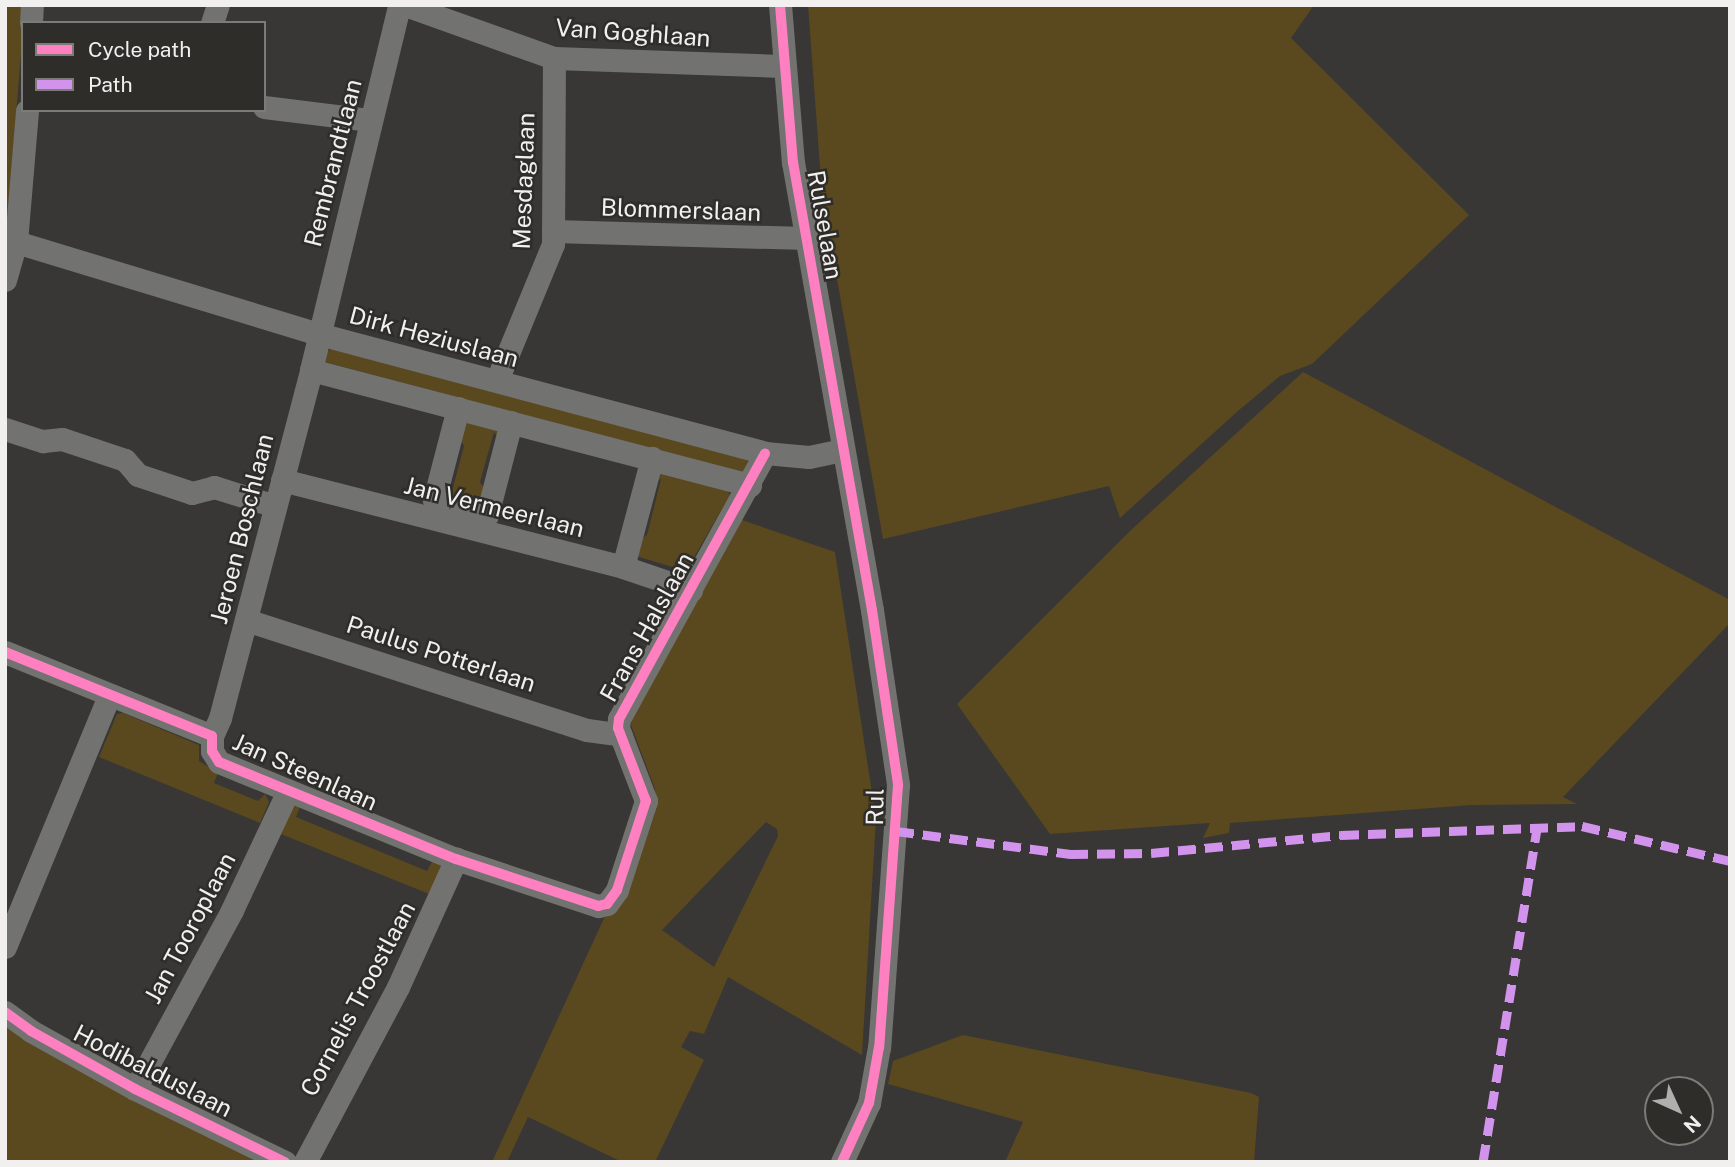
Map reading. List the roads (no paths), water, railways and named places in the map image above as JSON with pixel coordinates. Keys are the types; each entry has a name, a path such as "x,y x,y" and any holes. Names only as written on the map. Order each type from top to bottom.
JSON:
{"street":[{"name":"Rembrandtlaan","path":"319,334 399,5"},
{"name":"Van Goghlaan","path":"405,5 437,10 554,58 782,66"},
{"name":"Rulselaan","path":"780,5 782,66 807,238 843,450"},
{"name":"Mesdaglaan","path":"497,380 548,261 553,231 554,58"},
{"path":"266,107 370,120"},
{"path":"5,280 16,242 27,112"},
{"name":"Blommerslaan","path":"553,231 807,238"},
{"name":"Dirk Heziuslaan","path":"16,242 319,334 765,453 809,457 843,450"},
{"name":"Jeroen Boschlaan","path":"212,736 246,620 312,370 319,334"},
{"path":"312,370 750,485"},
{"path":"458,408 434,500 487,515 511,422"},
{"path":"5,429 43,441 62,439 125,460 138,475 192,493 214,487 275,506"},
{"name":"Rul","path":"842,1162 869,1103 879,1047 898,785 843,450"},
{"name":"Frans Halslaan","path":"607,904 617,890 646,802 621,735 619,719 750,485 765,453"},
{"path":"623,567 652,458"},
{"name":"Jan Vermeerlaan","path":"282,480 623,567 691,590"},
{"name":"Paulus Potterlaan","path":"246,620 587,730 621,735"},
{"name":"Jan Steenlaan","path":"5,652 212,736 212,751 219,762 288,791 456,859 589,906 607,904"},
{"path":"5,947 109,696"},
{"name":"Jan Tooroplaan","path":"135,1089 232,910 288,791"},
{"name":"Cornelis Troostlaan","path":"305,1162 398,987 456,859"},
{"name":"Hodibalduslaan","path":"5,1012 30,1031 135,1089 285,1162"}]}
